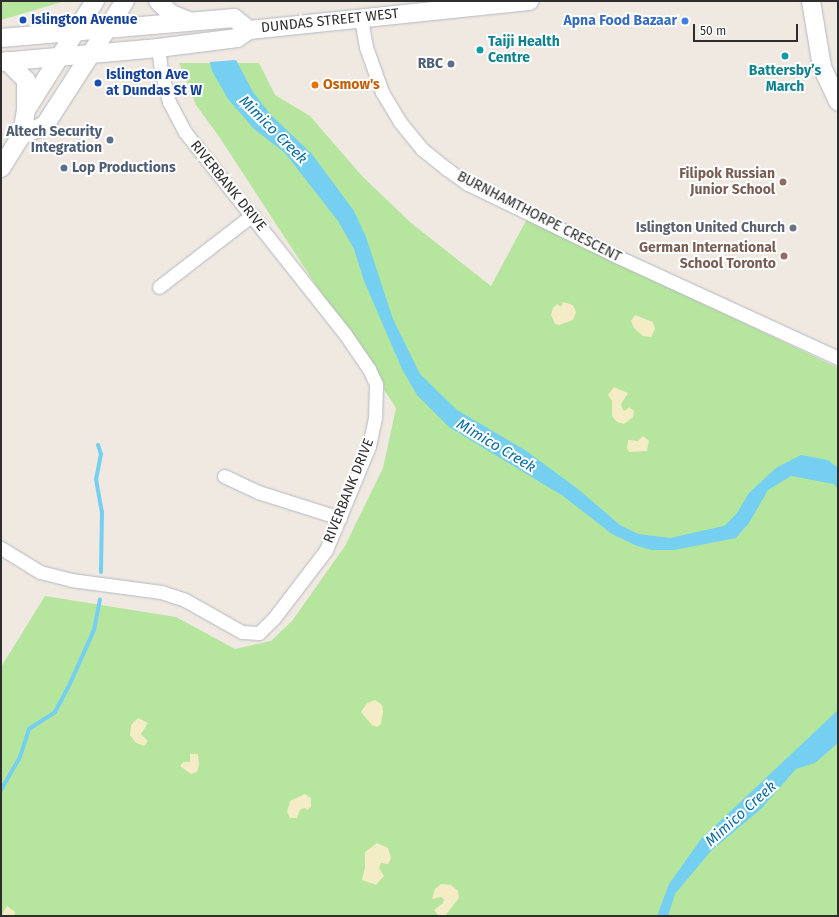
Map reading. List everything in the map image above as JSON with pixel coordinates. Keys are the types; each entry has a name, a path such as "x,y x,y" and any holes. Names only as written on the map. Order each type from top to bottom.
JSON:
{"main road":[{"path":"26,110 95,1"},
{"path":"22,135 46,124 125,1"},
{"path":"158,1 171,14 187,20"},
{"name":"DUNDAS STREET WEST","path":"4,62 158,48 237,38 249,30 530,1"},
{"path":"811,1 822,67 838,102"},
{"name":"DUNDAS STREET WEST","path":"1,38 187,20 234,18 249,30"},
{"path":"1,168 22,135 26,110 26,80 4,62"}],"street":[{"name":"BURNHAMTHORPE CRESCENT","path":"361,19 366,47 382,92 400,122 422,149 468,184 612,254 838,358"},
{"name":"RIVERBANK DRIVE","path":"1,548 40,572 71,580 161,592 185,600 242,632 259,633 274,618 326,550 368,446 375,417 376,384 359,352 185,132 174,114 161,71 158,48"},
{"path":"160,288 252,215"},
{"path":"224,476 258,492 340,518"}],"green space":[{"path":"1,1 65,1 1,20"},
{"path":"179,63 259,63 275,95 310,116 362,176 411,223 491,286 527,219 838,368 838,916 1,916 1,667 45,596 176,617 235,649 271,641 292,621 345,546 383,468 396,408 218,135 196,105"}],"sand":[{"path":"563,302 573,305 576,312 573,320 559,325 555,324 551,315 553,308 557,304 561,307"},
{"path":"635,315 653,322 655,329 651,337 643,336 634,328 631,321"},
{"path":"614,387 628,393 621,404 623,410 625,411 629,407 634,411 633,417 624,424 617,422 612,416 612,401 608,395"},
{"path":"643,436 649,441 647,451 629,452 627,448 628,440 638,441"},
{"path":"375,700 382,705 383,712 381,724 377,727 372,725 361,712 367,703"},
{"path":"138,718 148,723 141,734 148,741 144,746 136,743 130,735 131,725"},
{"path":"190,754 198,754 199,765 197,772 191,774 180,766 183,762 190,762"},
{"path":"305,794 311,798 311,806 308,810 304,808 300,810 297,818 290,818 287,812 290,801"},
{"path":"377,843 388,848 391,858 388,864 381,863 379,868 384,876 376,885 362,880 365,867 365,852"},
{"path":"441,884 451,885 458,891 459,898 445,916 439,916 434,910 443,903 444,899 441,897 432,899 435,889"},
{"path":"7,906 15,912 14,916 1,916"}],"water":[{"name":"Mimico Creek","path":"236,60 253,92 271,115 312,154 354,211 366,237 393,319 420,374 457,410 525,450 578,489 620,525 638,534 670,538 724,526 737,513 749,493 776,468 801,455 828,460 838,468 838,489 834,484 791,476 768,490 749,523 736,538 674,550 652,550 637,546 612,534 563,496 449,427 417,395 402,369 364,281 354,249 338,221 285,153 254,129 228,99 212,71 210,62"},
{"name":"Mimico Creek","path":"838,710 838,743 815,763 796,769 761,809 711,851 675,894 668,916 657,916 669,884 701,839"}],"waterway":[{"path":"98,445 101,454 96,479 102,512 101,572"},
{"path":"1,790 20,757 29,729 55,712 68,688 94,630 100,600"}],"place":[{"name":"Islington Avenue","path":"23,20"},
{"name":"Apna Food Bazaar","path":"685,21"},
{"name":"Taiji Health Centre","path":"480,50"},
{"name":"Battersby’s March","path":"785,56"},
{"name":"RBC","path":"451,64"},
{"name":"Islington Ave at Dundas St W","path":"98,83"},
{"name":"Osmow's","path":"315,85"},
{"name":"Altech Security Integration","path":"110,140"},
{"name":"Lop Productions","path":"64,168"},
{"name":"Filipok Russian Junior School","path":"783,182"},
{"name":"Islington United Church","path":"793,228"},
{"name":"German International School Toronto","path":"784,256"}]}
